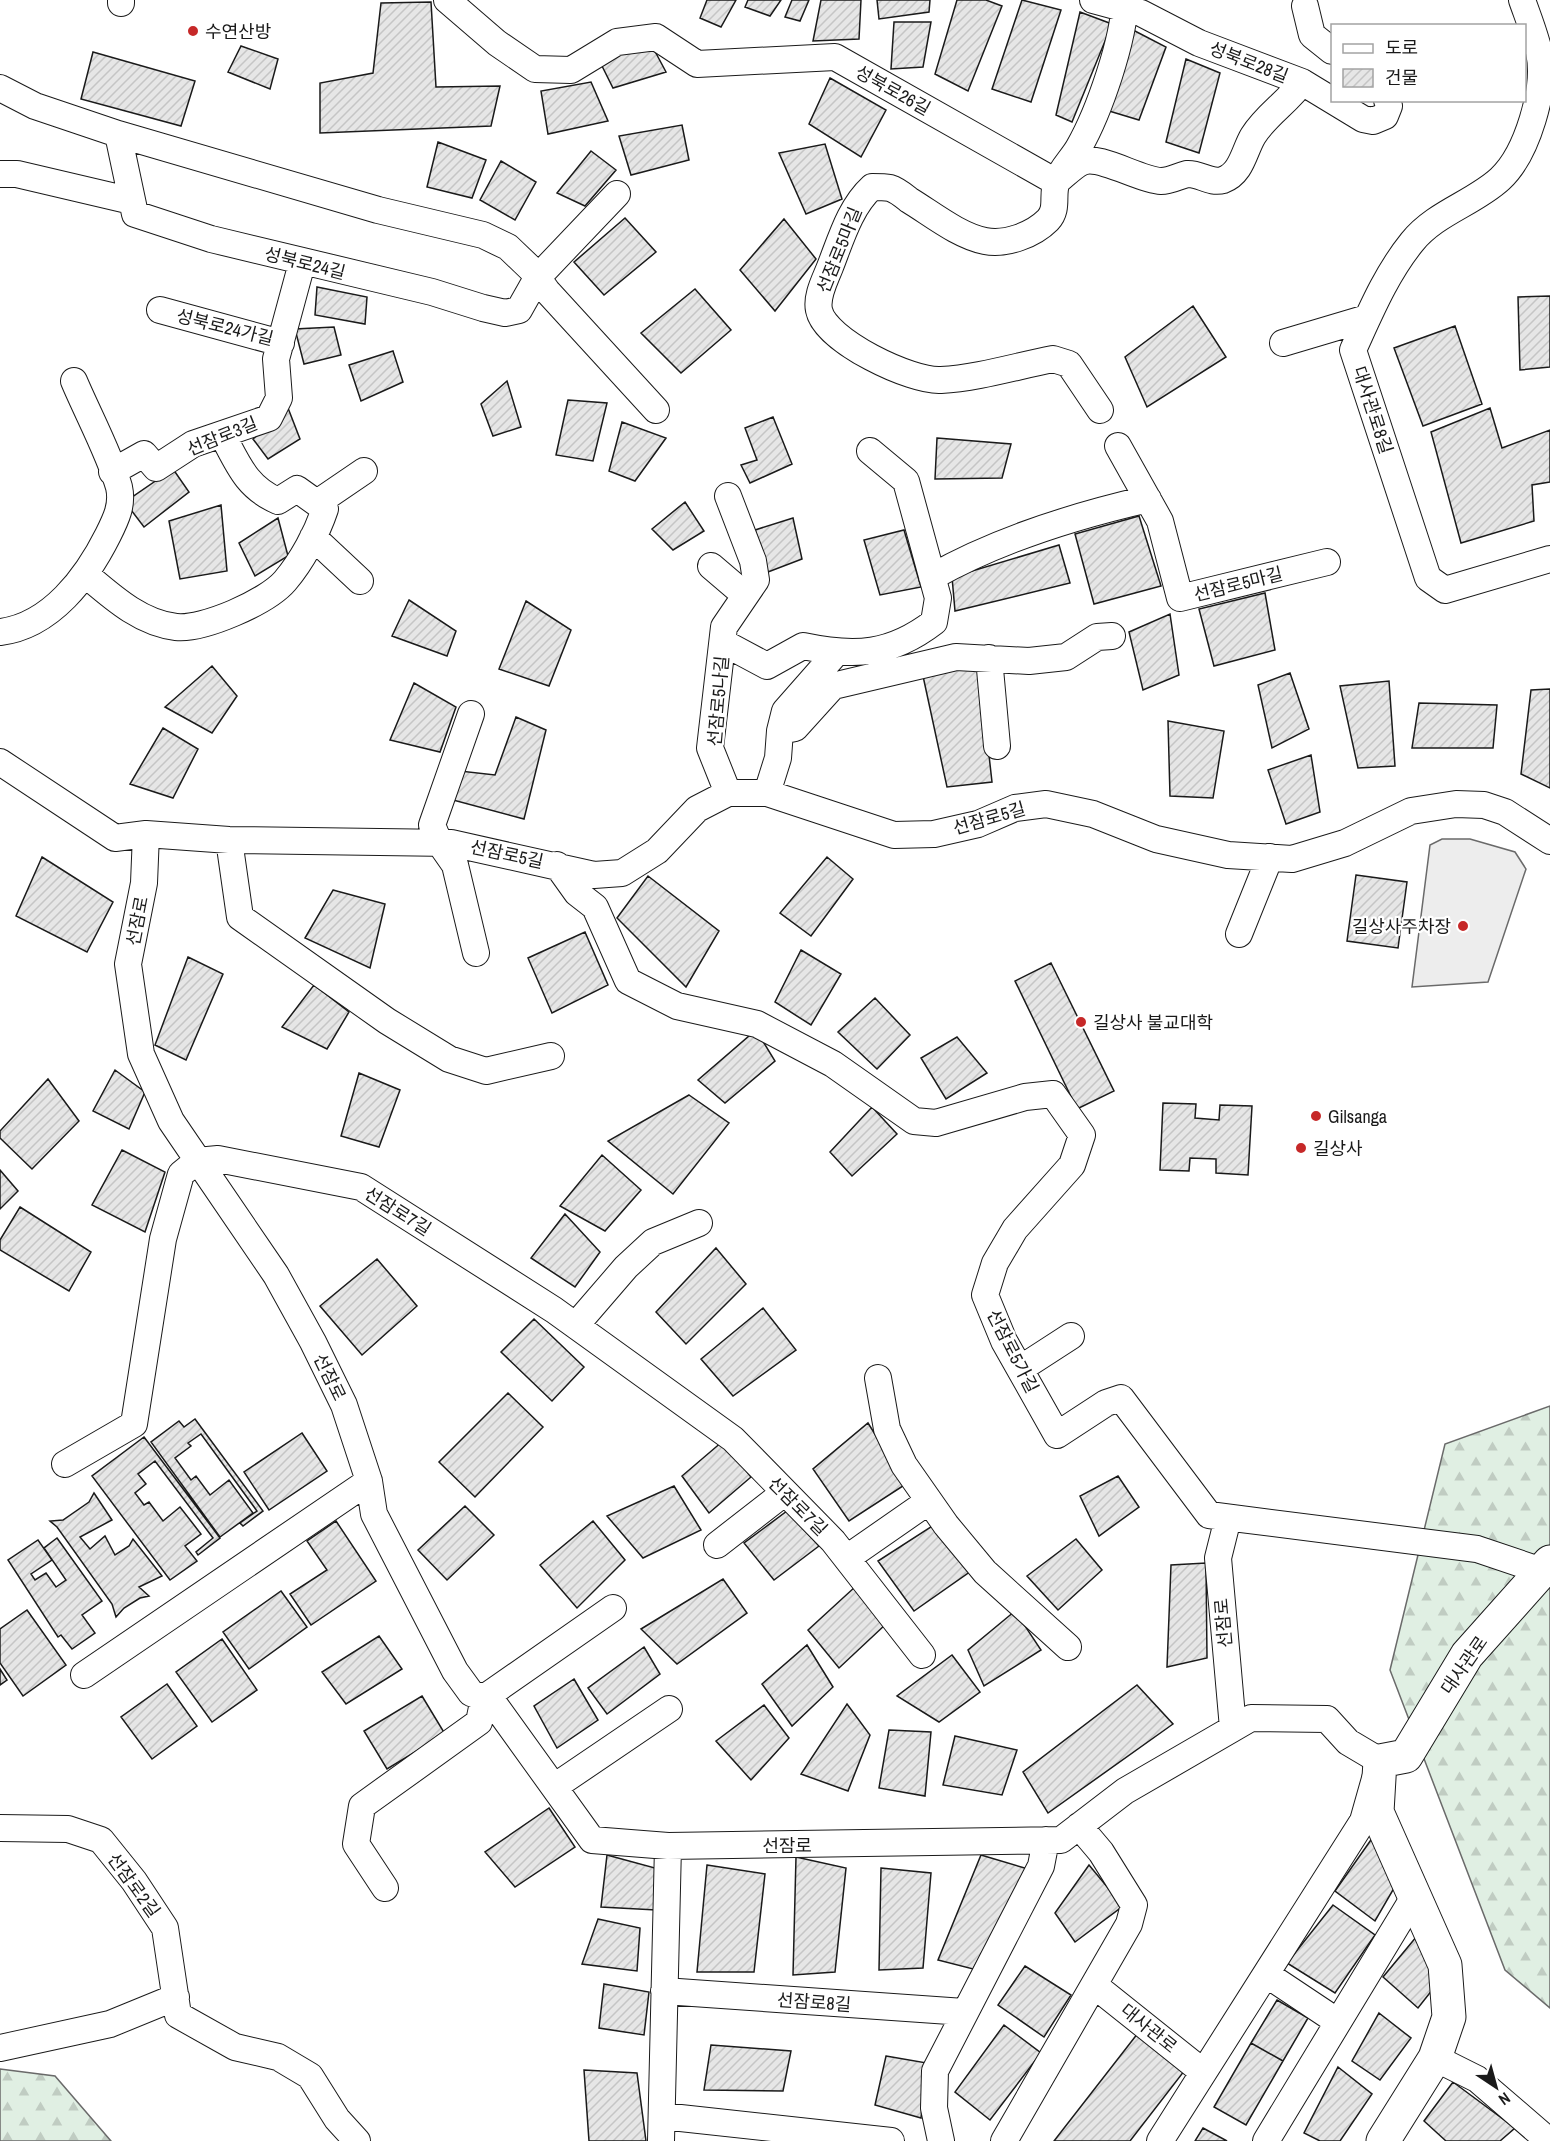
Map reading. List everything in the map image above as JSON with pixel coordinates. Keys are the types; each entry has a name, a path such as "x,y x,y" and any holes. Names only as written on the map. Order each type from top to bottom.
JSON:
{"main road":[{"name":"대사관로","path":"1380,1761 1406,1756 1467,1655 1546,1566"},
{"path":"1380,1761 1377,1812 1445,1965 1449,2018 1435,2058 1383,2141"}],"street":[{"name":"성북로26길","path":"447,0 497,43 535,69 572,70 617,42 656,37 697,64 835,57 1056,182"},
{"name":"성북로28길","path":"1093,0 1125,4 1199,43 1302,82 1331,100"},
{"name":"대사관로8길","path":"1522,0 1540,54 1537,105 1524,146 1501,178 1443,216 1413,241 1381,288 1353,350 1428,578 1445,590 1550,559"},
{"name":"선잠로5마길","path":"1100,410 1069,364 1053,359 940,380 920,378 898,370 860,350 827,326 819,311 820,296 841,239 860,198 872,187 891,188 965,233 984,241 999,243 1026,234 1049,218 1055,207 1056,182 1090,123 1118,44 1125,4"},
{"path":"1305,6 1312,35 1331,50"},
{"path":"1056,182 1083,161 1099,161 1139,177 1161,181 1187,174 1213,181 1224,180 1237,170 1252,136 1269,116 1291,98 1302,82"},
{"path":"0,88 35,106 118,134 378,210 483,235 508,247 656,410"},
{"name":"성북로28길","path":"1335,102 1363,119 1374,121 1385,116 1389,106 1388,102"},
{"path":"0,174 17,174 132,201 118,134"},
{"name":"성북로24길","path":"132,201 135,214 211,239 302,263 432,292 505,313 519,310 537,278 617,194"},
{"name":"성북로24가길","path":"160,310 281,343 302,263"},
{"path":"1283,343 1367,318"},
{"name":"선잠로3길","path":"112,472 144,454 156,468 193,444 269,418 279,398 276,359 281,343"},
{"path":"0,632 11,631 49,612 76,587 99,554 120,511 119,488 74,381"},
{"path":"85,574 136,614 176,627 211,622 256,601 284,582 313,537 325,509 297,489 278,501 261,494 244,475 222,434"},
{"name":"선잠로5마길","path":"1118,446 1160,521 1180,598 1327,562"},
{"path":"767,793 778,758 780,731 785,711 836,653 870,651 911,639 934,622 938,598 906,481 870,451"},
{"path":"316,503 364,471"},
{"name":"선잠로5나길","path":"728,496 753,561 756,580 724,627 724,643 710,748 728,793"},
{"path":"932,577 957,563 1009,542 1102,510 1148,499"},
{"path":"313,537 360,581"},
{"path":"711,566 745,595"},
{"path":"780,731 795,728 833,686 956,657 1029,661 1066,657 1097,637 1112,636"},
{"name":"선잠로5나길","path":"724,643 767,666 803,646 836,653"},
{"path":"989,658 998,746"},
{"name":"선잠로5길","path":"471,714 432,825 439,842 455,865 476,953"},
{"path":"0,762 115,838 146,834"},
{"name":"선잠로5길","path":"146,834 229,840 439,842 557,865 594,875 622,873 657,851 697,809 728,793 767,793 894,835 934,834 978,824 1015,808 1046,804 1093,813 1156,839 1228,855 1292,860 1345,843 1412,811 1456,804 1484,805 1505,812 1550,841"},
{"name":"선잠로","path":"146,834 144,883 128,964 141,1054 171,1121 276,1275 313,1342 344,1405 369,1480 374,1514 455,1671 471,1693 492,1701 592,1840 668,1846 1061,1840 1125,1791 1251,1718 1327,1719 1347,1742 1380,1761"},
{"path":"229,840 240,917 387,1021 448,1059 486,1071 551,1056"},
{"path":"1239,934 1270,857"},
{"name":"선잠로5가길","path":"557,865 577,893 595,907 628,981 677,1006 757,1024 833,1064 914,1120 936,1123 1025,1097 1053,1094 1082,1135 1072,1165 1015,1229 995,1263 985,1295 1004,1341 1057,1435 1106,1403 1121,1398 1209,1515 1478,1549 1546,1566"},
{"name":"선잠로7길","path":"197,1161 218,1159 361,1187 576,1325 734,1439 833,1541 922,1655"},
{"path":"65,1464 134,1424 163,1239 181,1174 197,1161"},
{"path":"576,1325 626,1267 653,1242 699,1223"},
{"path":"1020,1369 1071,1336"},
{"path":"878,1378 887,1429 904,1466 985,1572 1068,1647"},
{"path":"84,1675 369,1480"},
{"path":"717,1545 784,1492"},
{"path":"847,1558 929,1501"},
{"name":"선잠로","path":"1227,1518 1218,1558 1233,1728"},
{"path":"384,1888 356,1844 362,1806 479,1722 484,1698 613,1608"},
{"path":"554,1787 669,1709"},
{"path":"1160,2141 1363,1821 1380,1761"},
{"path":"1004,2141 1129,1924 1134,1905 1106,1860 1079,1826"},
{"name":"선잠로2길","path":"0,1828 68,1829 101,1840 134,1881 165,1928 178,2015 235,2047 278,2057 310,2076 338,2119 357,2141"},
{"path":"941,2141 933,2108 935,2071 1041,1866 1046,1840"},
{"path":"668,1846 661,2129 891,2141"},
{"path":"1266,2141 1414,1897"},
{"path":"1266,1974 1338,2022"},
{"name":"대사관로","path":"1094,1985 1203,2072"},
{"name":"선잠로8길","path":"664,1991 964,2012"},
{"path":"0,2048 110,2024 176,1997"},
{"path":"1435,2058 1477,2079 1549,2141"}],"green space":[{"path":"1550,1406 1550,2008 1505,1970 1390,1670 1445,1444"},
{"path":"0,2069 55,2076 111,2141 0,2141"}],"shaded area":[{"name":"길상사주차장","path":"1442,839 1470,839 1515,852 1526,869 1488,982 1412,987 1430,845"}],"building":[{"path":"707,0 736,0 721,27 700,18"},
{"path":"748,0 781,0 770,16 745,7"},
{"path":"792,0 809,0 800,21 785,17"},
{"path":"821,0 861,0 859,39 813,41"},
{"path":"877,0 930,0 929,12 879,19"},
{"path":"957,0 986,0 1002,6 968,91 935,74"},
{"path":"1022,0 1061,10 1031,102 992,89"},
{"path":"431,2 436,87 500,86 491,126 320,133 320,83 373,73 381,3"},
{"path":"1080,12 1112,24 1072,122 1056,115"},
{"path":"894,22 931,22 923,67 891,69"},
{"path":"1133,30 1166,47 1139,120 1109,111"},
{"path":"650,42 666,72 613,88 600,62"},
{"path":"241,46 278,59 270,89 228,72"},
{"path":"93,52 195,81 181,126 81,99"},
{"path":"1186,59 1220,73 1199,153 1166,142"},
{"path":"830,78 886,110 861,157 809,124"},
{"path":"591,82 608,121 548,134 541,91"},
{"path":"682,125 689,160 631,175 619,136"},
{"path":"438,142 486,160 472,198 427,187"},
{"path":"825,144 842,199 806,214 779,153"},
{"path":"591,151 616,170 585,206 557,193"},
{"path":"501,161 536,182 515,220 480,200"},
{"path":"625,218 656,252 604,295 574,262"},
{"path":"784,219 816,259 775,311 740,270"},
{"path":"317,287 367,297 365,324 315,315"},
{"path":"695,289 731,330 681,373 641,333"},
{"path":"1550,296 1550,367 1520,370 1518,297"},
{"path":"1193,306 1226,357 1147,407 1125,357"},
{"path":"1455,326 1482,404 1423,426 1394,348"},
{"path":"334,327 341,355 304,364 295,329"},
{"path":"393,351 403,382 361,401 349,365"},
{"path":"507,381 521,427 493,436 481,404"},
{"path":"568,400 607,403 593,461 556,455"},
{"path":"288,408 300,439 268,459 253,439"},
{"path":"1490,408 1502,448 1550,430 1550,482 1532,485 1534,521 1461,543 1431,432"},
{"path":"773,417 792,464 750,483 741,465 757,460 745,428"},
{"path":"622,422 666,438 635,481 609,471"},
{"path":"937,438 1011,444 1002,478 935,479"},
{"path":"173,469 189,492 144,527 125,502"},
{"path":"685,502 704,531 673,550 652,529"},
{"path":"221,505 227,571 180,579 169,521"},
{"path":"1139,516 1161,586 1094,604 1075,534"},
{"path":"278,518 288,556 255,576 239,543"},
{"path":"793,518 802,559 768,572 755,530"},
{"path":"904,530 921,587 880,595 864,540"},
{"path":"1059,545 1070,583 955,611 952,577"},
{"path":"1265,593 1275,650 1214,666 1199,609"},
{"path":"409,600 456,631 447,656 392,636"},
{"path":"526,601 571,630 549,686 499,669"},
{"path":"1170,614 1179,675 1143,690 1129,632"},
{"path":"212,666 237,696 212,733 165,707"},
{"path":"979,666 992,782 947,787 923,676"},
{"path":"1290,673 1309,729 1272,748 1258,685"},
{"path":"1389,681 1395,766 1358,768 1340,686"},
{"path":"414,683 456,707 440,752 390,740"},
{"path":"1550,689 1550,788 1521,774 1531,690"},
{"path":"1419,703 1497,705 1493,748 1412,748"},
{"path":"516,717 546,730 524,819 453,800 460,771 495,775"},
{"path":"1168,721 1224,731 1213,798 1170,796"},
{"path":"163,728 198,749 173,798 130,784"},
{"path":"1311,755 1320,812 1286,824 1268,770"},
{"path":"42,857 113,902 87,952 16,916"},
{"path":"827,857 853,879 811,936 780,913"},
{"path":"1356,875 1407,882 1398,948 1347,941"},
{"path":"648,876 719,931 686,987 617,918"},
{"path":"333,890 385,904 370,968 305,938"},
{"path":"585,932 608,985 552,1013 528,958"},
{"path":"801,950 841,974 811,1025 775,1002"},
{"path":"188,957 223,974 186,1060 155,1045"},
{"path":"1051,963 1114,1091 1077,1109 1015,981"},
{"path":"314,985 349,1012 327,1049 282,1027"},
{"path":"875,998 910,1035 877,1069 838,1032"},
{"path":"756,1030 775,1061 725,1103 698,1080"},
{"path":"957,1037 987,1073 946,1099 921,1058"},
{"path":"115,1070 145,1092 129,1129 93,1111"},
{"path":"359,1073 400,1090 379,1147 341,1136"},
{"path":"48,1079 79,1121 32,1169 0,1138 0,1131"},
{"path":"689,1095 729,1123 673,1194 608,1141"},
{"path":"1163,1103 1196,1104 1195,1118 1219,1120 1220,1105 1252,1106 1248,1175 1216,1173 1216,1159 1190,1158 1189,1171 1160,1170"},
{"path":"872,1107 897,1134 852,1176 830,1152"},
{"path":"122,1150 165,1172 145,1232 92,1205"},
{"path":"602,1155 641,1190 605,1231 560,1206"},
{"path":"0,1170 18,1191 0,1209"},
{"path":"20,1207 91,1252 69,1291 0,1250 0,1240"},
{"path":"565,1214 600,1252 575,1287 531,1258"},
{"path":"716,1248 746,1284 686,1344 656,1312"},
{"path":"377,1259 417,1306 362,1355 320,1306"},
{"path":"763,1308 796,1350 733,1396 701,1359"},
{"path":"534,1319 584,1367 552,1401 501,1352"},
{"path":"508,1393 543,1427 475,1497 439,1462"},
{"path":"195,1419 263,1511 243,1526 240,1523 257,1511 201,1434 188,1443 191,1446 175,1458 191,1480 196,1476 210,1495 229,1480 253,1513 220,1537 151,1442 179,1421 184,1427"},
{"path":"868,1423 906,1484 849,1521 813,1469"},
{"path":"302,1433 327,1471 269,1510 244,1472"},
{"path":"144,1437 220,1538 198,1555 196,1552 213,1538 155,1461 138,1474 146,1484 135,1493 144,1505 149,1502 163,1521 180,1507 201,1534 185,1546 197,1561 170,1580 92,1476"},
{"path":"723,1441 751,1477 709,1513 682,1476"},
{"path":"1118,1476 1139,1507 1099,1536 1080,1496"},
{"path":"674,1486 701,1530 643,1558 607,1516"},
{"path":"94,1493 112,1520 80,1537 90,1549 105,1536 115,1555 129,1546 133,1539 162,1576 139,1587 149,1596 140,1598 124,1608 116,1617 112,1604 57,1527 50,1521 63,1520 89,1502"},
{"path":"465,1506 494,1535 447,1580 418,1550"},
{"path":"787,1511 819,1546 774,1580 744,1543"},
{"path":"336,1521 376,1581 311,1625 290,1594 327,1570 307,1541"},
{"path":"593,1521 625,1560 577,1608 540,1565"},
{"path":"937,1523 971,1571 914,1611 878,1561"},
{"path":"57,1538 102,1601 82,1615 95,1633 72,1649 61,1635 58,1637 8,1560 38,1540 52,1560 31,1574 35,1580 46,1573 56,1587 66,1580 44,1548"},
{"path":"1076,1539 1102,1570 1058,1610 1027,1576"},
{"path":"1206,1563 1207,1658 1167,1667 1171,1565"},
{"path":"723,1579 747,1613 677,1664 641,1629"},
{"path":"856,1586 886,1624 839,1668 808,1630"},
{"path":"281,1591 307,1627 249,1669 223,1632"},
{"path":"27,1610 66,1665 23,1696 0,1663 0,1629"},
{"path":"1015,1611 1041,1650 984,1686 968,1650"},
{"path":"379,1636 402,1669 346,1704 322,1672"},
{"path":"222,1639 257,1690 212,1722 176,1672"},
{"path":"807,1645 833,1687 792,1726 762,1684"},
{"path":"644,1647 660,1674 607,1714 588,1688"},
{"path":"952,1655 980,1692 939,1722 897,1696"},
{"path":"0,1669 7,1680 0,1685"},
{"path":"574,1679 598,1720 557,1748 534,1706"},
{"path":"167,1684 197,1726 152,1759 121,1717"},
{"path":"1137,1685 1173,1724 1048,1813 1023,1772"},
{"path":"422,1696 445,1734 387,1769 364,1731"},
{"path":"847,1704 870,1735 848,1791 801,1774"},
{"path":"764,1705 789,1738 751,1780 716,1741"},
{"path":"889,1730 931,1732 925,1796 879,1788"},
{"path":"955,1736 1017,1750 1002,1795 943,1785"},
{"path":"549,1808 575,1847 515,1887 485,1852"},
{"path":"1373,1837 1397,1883 1375,1921 1335,1891"},
{"path":"607,1855 655,1868 656,1910 601,1907"},
{"path":"981,1855 1028,1869 973,1969 938,1960"},
{"path":"796,1857 846,1868 835,1972 793,1975"},
{"path":"707,1865 765,1874 754,1972 697,1972"},
{"path":"1089,1865 1123,1906 1075,1942 1055,1913"},
{"path":"881,1868 931,1873 923,1968 879,1970"},
{"path":"1333,1905 1375,1935 1335,1993 1287,1963"},
{"path":"598,1919 640,1928 637,1971 582,1964"},
{"path":"1422,1930 1440,1980 1418,2008 1383,1977"},
{"path":"1025,1966 1071,1995 1044,2037 998,2005"},
{"path":"604,1984 649,1992 644,2035 599,2028"},
{"path":"1277,2000 1308,2018 1283,2061 1251,2043"},
{"path":"1379,2013 1411,2038 1380,2080 1352,2061"},
{"path":"1004,2025 1041,2053 990,2120 955,2092"},
{"path":"1138,2033 1185,2070 1130,2141 1054,2141"},
{"path":"1251,2043 1283,2061 1246,2125 1214,2107"},
{"path":"711,2045 791,2051 783,2091 704,2090"},
{"path":"886,2056 927,2063 921,2118 875,2105"},
{"path":"1338,2067 1372,2094 1340,2141 1320,2141 1304,2133"},
{"path":"584,2070 637,2073 646,2141 589,2141"},
{"path":"1453,2082 1515,2128 1500,2141 1446,2141 1424,2121"},
{"path":"1203,2128 1227,2141 1195,2141"}],"place":[{"name":"수연산방","path":"193,31"},
{"name":"길상사주차장","path":"1463,926"},
{"name":"길상사 불교대학","path":"1081,1022"},
{"name":"Gilsanga","path":"1316,1116"},
{"name":"길상사","path":"1301,1148"}]}
